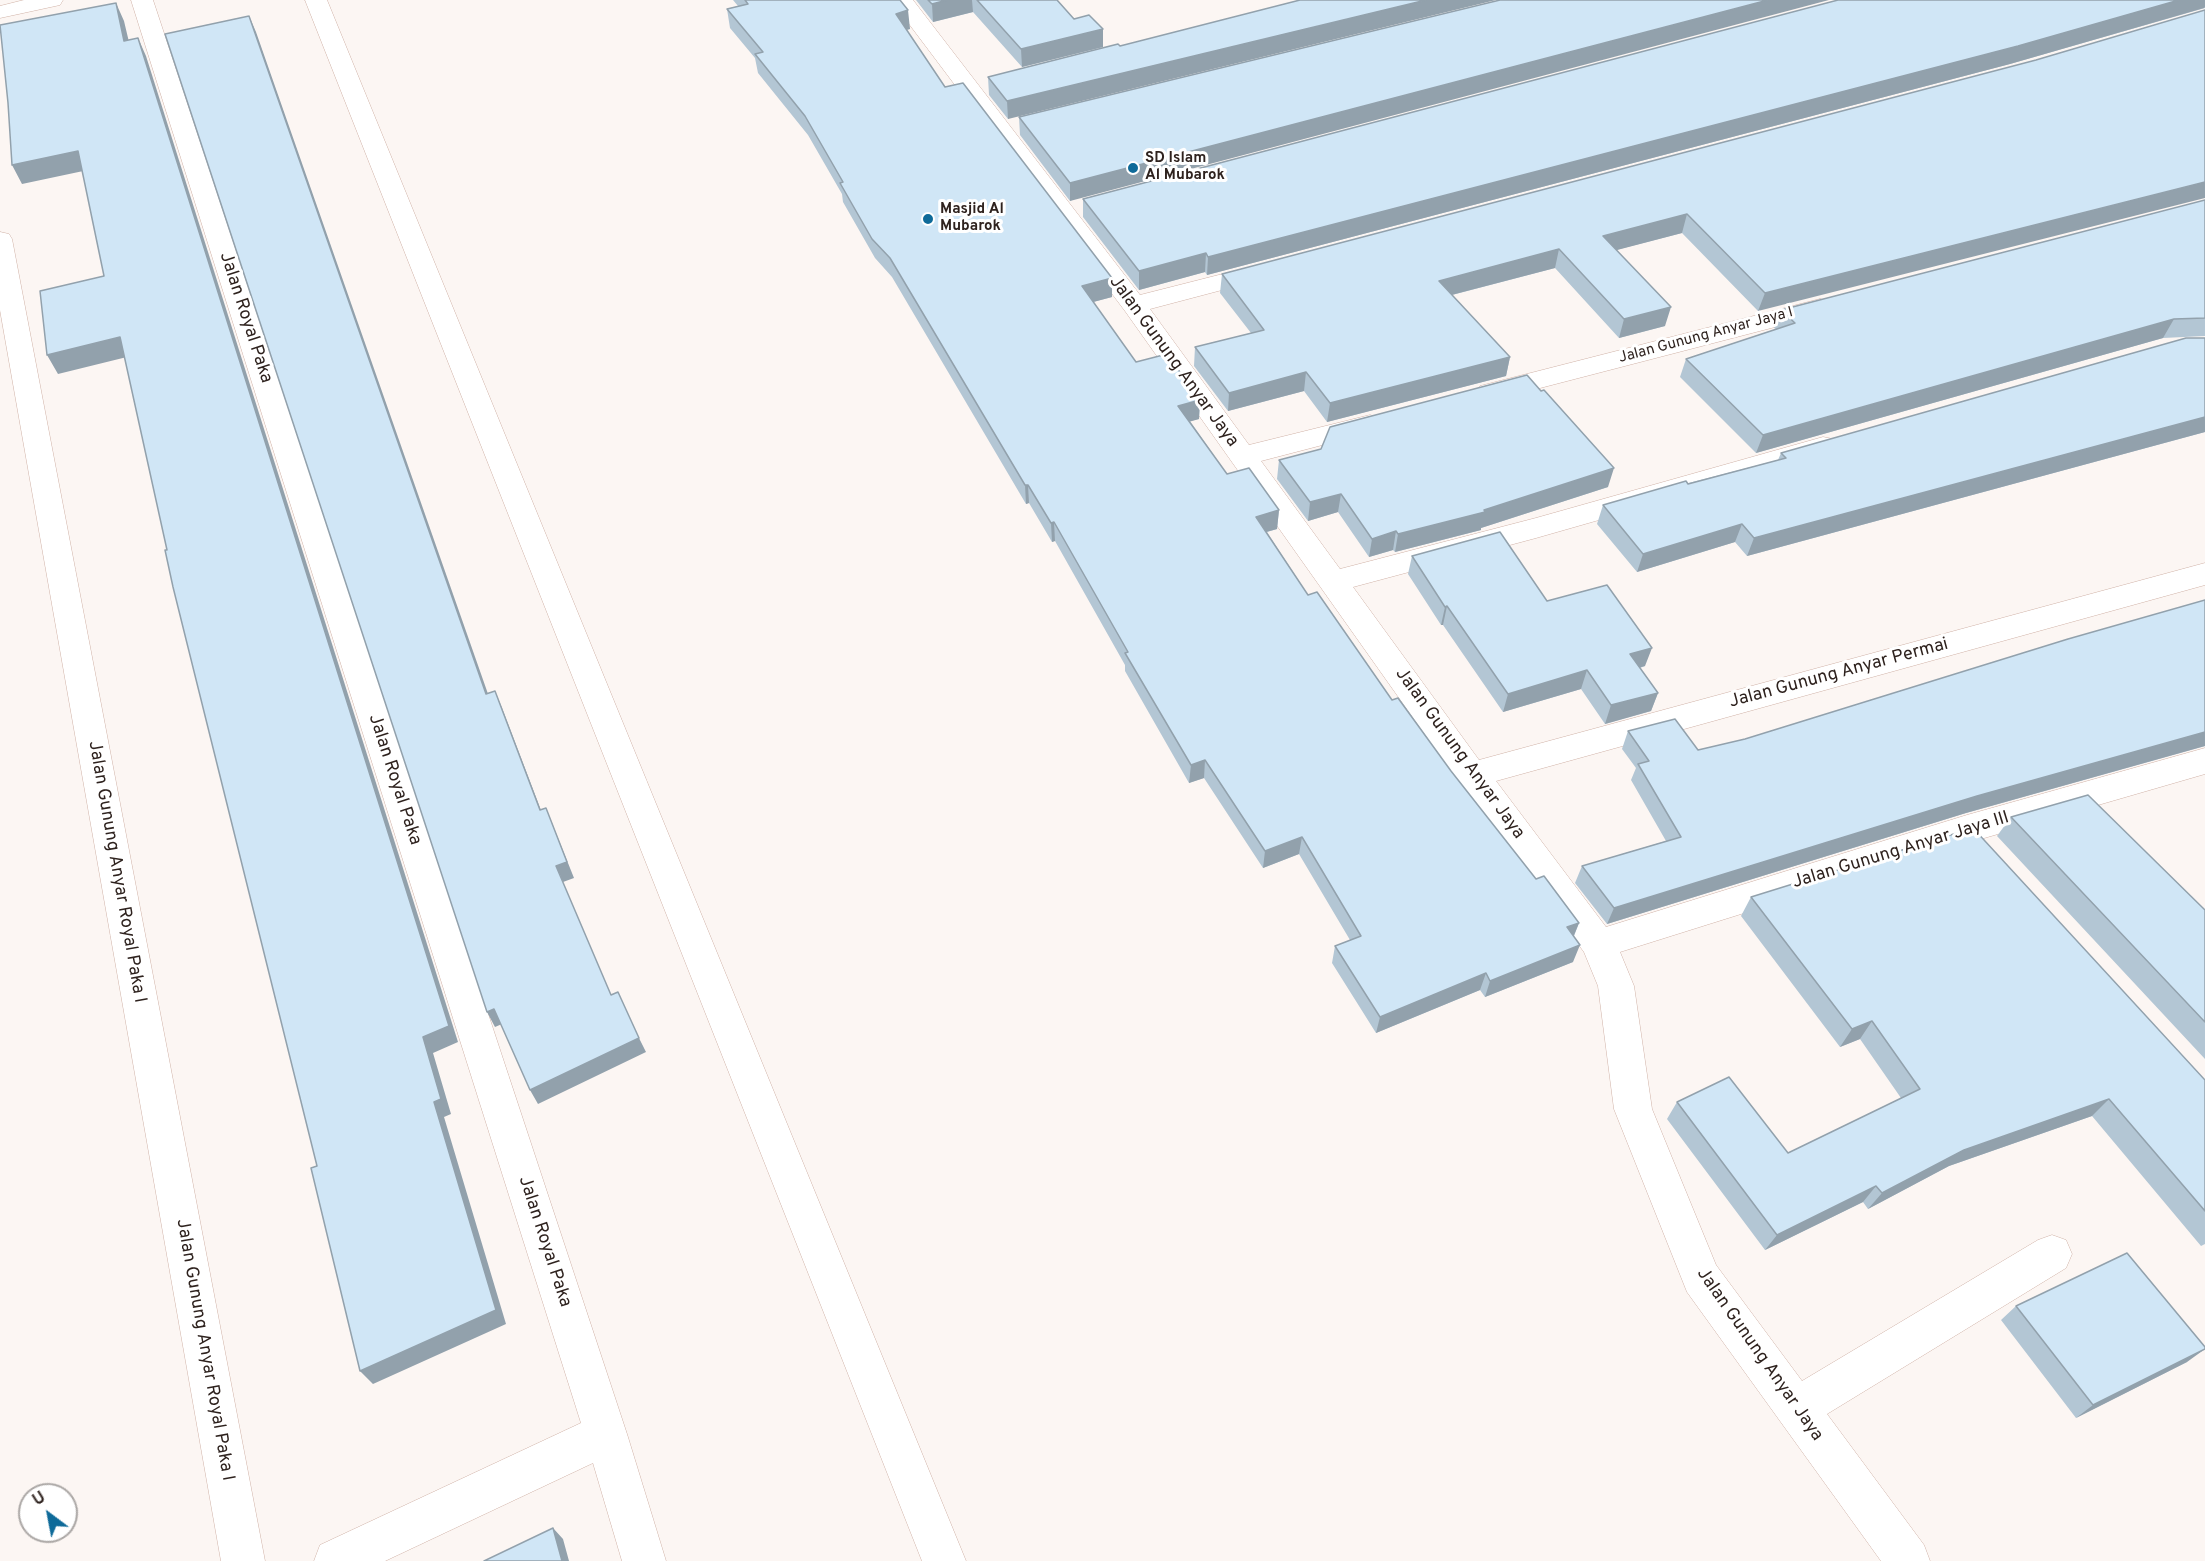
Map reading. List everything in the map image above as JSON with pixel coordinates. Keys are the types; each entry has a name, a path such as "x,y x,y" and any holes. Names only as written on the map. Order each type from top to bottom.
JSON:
{"street":[{"path":"0,12 28,3 52,0"},
{"name":"Jalan Royal Paka","path":"142,0 606,1434 645,1561"},
{"path":"316,0 415,241 944,1561"},
{"name":"Jalan Gunung Anyar Jaya","path":"902,0 979,87 1073,210 1134,305 1241,456 1472,775 1599,944 1616,986 1634,1109 1679,1229 1701,1278 1908,1561"},
{"name":"Jalan Gunung Anyar Royal Paka I","path":"0,239 242,1555"},
{"path":"1134,305 1284,266"},
{"name":"Jalan Gunung Anyar Jaya I","path":"1467,398 1845,300"},
{"path":"1241,456 1398,416"},
{"path":"1333,582 1536,528 1844,440"},
{"name":"Jalan Gunung Anyar Permai","path":"1472,775 2205,574"},
{"name":"Jalan Gunung Anyar Jaya III","path":"1599,944 1967,829 2202,766"},
{"path":"1967,829 1991,855"},
{"path":"1796,1409 2052,1254"},
{"path":"336,1561 606,1434"}],"building":[{"path":"745,0 900,0 908,10 896,14 945,87 963,83 1112,278 1082,286 1136,362 1167,354 1200,400 1178,406 1227,474 1249,468 1279,510 1256,517 1308,595 1317,592 1392,700 1398,698 1451,771 1536,879 1544,876 1579,923 1567,927 1580,945 1490,981 1486,973 1380,1017 1335,946 1361,936 1302,837 1265,851 1205,760 1191,765 1125,653 1128,652 1054,522 1051,523 1028,485 1025,485 890,258 872,239 805,116 755,54 763,52 727,9 748,4"},
{"path":"928,0 947,0 932,4"},
{"path":"977,0 1057,0 1074,19 1089,15 1103,29 1021,49"},
{"path":"1300,0 1426,0 1007,101 988,77 1118,44 1120,46"},
{"path":"1500,0 1768,0 1070,183 1019,117"},
{"path":"1838,0 2179,0 2018,46 1208,257 1206,253 1139,271 1083,199"},
{"path":"116,3 124,41 138,38 449,1026 423,1037 441,1099 434,1102 496,1310 360,1371 311,1168 317,1166 173,587 165,550 167,550 120,337 47,355 40,291 104,276 78,151 12,165 0,25"},
{"path":"2205,10 2205,182 1765,293 1687,214 1603,236 1671,307 1624,319 1559,249 1439,281 1510,357 1330,403 1306,372 1229,393 1195,347 1264,330 1222,274 2036,60"},
{"path":"249,16 486,694 495,691 540,810 546,808 567,862 556,866 611,995 618,992 639,1038 530,1090 494,1009 487,1012 165,34"},
{"path":"2205,200 2205,318 2174,319 1763,435 1686,359 1795,323 1781,310"},
{"path":"2186,338 2205,338 2205,417 1754,538 1742,524 1643,554 1603,505 1686,481 1688,484 1786,458 1781,453"},
{"path":"1527,375 1541,391 1544,390 1614,468 1484,510 1485,512 1398,534 1396,531 1372,539 1341,494 1310,502 1279,460 1321,449 1330,427"},
{"path":"1500,532 1547,601 1607,585 1652,648 1630,654 1658,693 1611,705 1587,670 1508,694 1447,606 1445,607 1412,556"},
{"path":"2205,600 2205,732 1977,796 1614,908 1582,866 1681,837 1638,764 1649,761 1628,731 1675,719 1698,750 1745,739 2068,639"},
{"path":"2088,795 2205,910 2205,1022 2011,817"},
{"path":"1973,828 2205,1080 2205,1211 2109,1099 1964,1150 1882,1193 1876,1186 1777,1235 1677,1102 1729,1077 1788,1153 1920,1089 1872,1021 1852,1029 1751,897"},
{"path":"2127,1253 2205,1349 2093,1405 2016,1306"},
{"path":"553,1528 562,1561 484,1561"}],"place":[{"name":"SD Islam Al Mubarok","path":"1133,168"},
{"name":"Masjid Al Mubarok","path":"928,219"}]}
